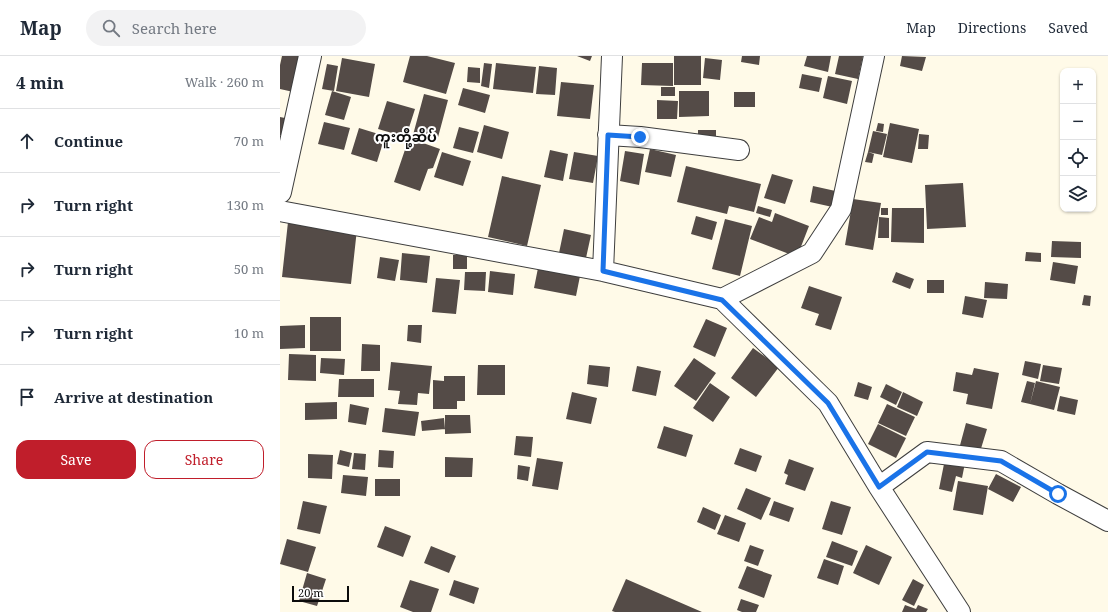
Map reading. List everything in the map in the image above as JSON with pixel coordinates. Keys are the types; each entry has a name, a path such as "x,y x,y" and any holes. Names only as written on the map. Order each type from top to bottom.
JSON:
{"street":[{"path":"280,192 310,56"},
{"path":"603,271 612,56"},
{"path":"722,300 812,253 842,209 874,56"},
{"path":"608,135 640,137 739,150"},
{"path":"280,211 603,271 722,300 828,403 879,487 960,612"},
{"path":"879,487 927,452 1001,461 1108,521"}],"building":[{"path":"282,56 306,56 298,93 280,89 280,65"},
{"path":"410,56 427,56 455,63 446,94 403,82"},
{"path":"577,56 592,56 590,61"},
{"path":"674,56 701,56 701,85 674,85"},
{"path":"742,56 760,56 759,65 741,62"},
{"path":"807,56 831,56 828,72 804,66"},
{"path":"839,56 863,56 858,79 835,74"},
{"path":"902,56 926,57 922,71 900,66"},
{"path":"342,58 375,64 369,97 336,91"},
{"path":"705,58 722,60 720,80 703,78"},
{"path":"484,63 492,64 489,88 481,86"},
{"path":"496,63 536,67 533,93 493,89"},
{"path":"642,63 673,63 673,86 641,85"},
{"path":"327,64 338,66 334,91 322,89"},
{"path":"539,66 557,68 555,95 536,94"},
{"path":"468,67 480,68 480,83 467,82"},
{"path":"802,74 822,78 819,92 799,88"},
{"path":"828,76 852,81 847,104 823,98"},
{"path":"561,82 594,85 590,119 557,116"},
{"path":"661,87 675,87 675,96 661,96"},
{"path":"463,88 490,95 485,113 458,105"},
{"path":"332,91 351,97 344,120 325,115"},
{"path":"679,91 709,91 709,116 679,117"},
{"path":"734,92 755,92 755,107 734,107"},
{"path":"424,94 448,100 437,141 413,135"},
{"path":"657,100 678,101 677,119 657,119"},
{"path":"387,101 415,109 406,137 378,129"},
{"path":"280,117 290,119 287,136 280,135"},
{"path":"324,122 350,128 344,150 318,144"},
{"path":"878,123 884,124 883,132 876,131"},
{"path":"890,123 919,129 912,163 883,157"},
{"path":"484,125 509,132 502,159 477,152"},
{"path":"459,127 479,132 473,153 453,148"},
{"path":"359,128 385,136 377,162 351,154"},
{"path":"698,130 716,130 716,142 698,142"},
{"path":"873,131 887,134 882,155 868,152"},
{"path":"919,134 929,135 928,149 918,149"},
{"path":"409,138 440,149 433,168 428,169 420,191 394,182"},
{"path":"650,149 676,155 671,177 645,172"},
{"path":"550,150 568,154 563,181 544,177"},
{"path":"625,151 644,154 639,185 620,181"},
{"path":"442,152 471,161 463,186 434,177"},
{"path":"574,152 598,156 593,183 569,179"},
{"path":"868,152 874,154 872,163 865,162"},
{"path":"686,166 761,184 754,212 729,206 727,214 677,202"},
{"path":"772,174 793,180 785,204 764,198"},
{"path":"502,176 541,185 527,246 488,237"},
{"path":"963,183 966,227 927,229 925,185"},
{"path":"813,186 840,192 837,208 810,202"},
{"path":"853,199 881,203 873,250 845,245"},
{"path":"758,206 772,210 770,217 756,213"},
{"path":"881,208 888,208 888,215 881,215"},
{"path":"892,208 924,208 924,243 891,242"},
{"path":"775,213 809,226 797,257 750,239 759,217 772,222"},
{"path":"696,216 717,222 712,240 691,234"},
{"path":"879,217 889,218 889,238 878,238"},
{"path":"725,219 752,226 740,276 712,269"},
{"path":"288,222 357,229 351,284 282,277"},
{"path":"564,229 591,235 586,258 559,253"},
{"path":"1052,241 1081,242 1081,258 1051,257"},
{"path":"1026,252 1041,253 1041,262 1025,261"},
{"path":"402,253 430,256 427,283 400,280"},
{"path":"453,255 467,255 467,269 453,269"},
{"path":"380,257 399,260 395,281 377,278"},
{"path":"1053,262 1078,266 1075,284 1050,280"},
{"path":"538,268 580,276 576,296 534,288"},
{"path":"490,271 515,274 513,295 488,292"},
{"path":"465,272 486,272 485,291 464,290"},
{"path":"896,272 914,279 910,289 892,282"},
{"path":"436,278 460,280 456,314 432,312"},
{"path":"927,280 944,280 944,293 927,293"},
{"path":"985,282 1008,284 1007,299 984,298"},
{"path":"809,286 842,297 831,330 815,325 819,314 801,308"},
{"path":"1084,295 1091,296 1090,306 1082,305"},
{"path":"965,296 987,300 983,318 962,314"},
{"path":"310,317 341,317 341,351 310,351"},
{"path":"706,319 727,328 715,357 693,347"},
{"path":"305,325 305,348 280,349 280,326"},
{"path":"408,325 422,325 421,343 407,341"},
{"path":"362,344 380,345 380,371 361,371"},
{"path":"753,348 779,367 756,397 731,378"},
{"path":"289,354 316,355 316,381 288,380"},
{"path":"321,358 345,359 344,375 320,373"},
{"path":"694,358 716,373 696,401 674,386"},
{"path":"1025,361 1041,364 1038,379 1022,375"},
{"path":"391,362 432,366 429,394 418,393 417,405 398,404 400,391 388,390"},
{"path":"478,365 505,365 505,395 477,395"},
{"path":"589,365 610,367 608,387 587,384"},
{"path":"1043,365 1062,368 1059,384 1040,381"},
{"path":"637,366 661,371 656,396 632,391"},
{"path":"974,368 999,373 992,409 966,404 968,394 953,391 956,372 972,375"},
{"path":"444,376 465,376 465,401 457,401 457,409 433,409 433,380 444,381"},
{"path":"339,379 374,379 374,397 338,397"},
{"path":"1027,381 1035,383 1030,404 1021,402"},
{"path":"1036,381 1060,387 1054,410 1030,404"},
{"path":"858,382 872,387 868,400 854,396"},
{"path":"710,383 730,397 713,422 693,408"},
{"path":"886,384 902,392 896,405 880,397"},
{"path":"572,392 597,398 591,424 566,419"},
{"path":"903,392 923,402 917,416 897,407"},
{"path":"1060,396 1078,400 1075,415 1057,411"},
{"path":"337,402 337,419 305,420 305,403"},
{"path":"350,404 369,408 366,425 348,422"},
{"path":"887,404 915,417 906,436 878,423"},
{"path":"385,408 419,412 415,436 382,432"},
{"path":"445,415 470,415 471,433 445,434"},
{"path":"444,418 445,429 422,431 421,421"},
{"path":"966,423 987,429 979,455 959,449"},
{"path":"878,424 906,438 896,458 868,444"},
{"path":"664,426 693,435 686,457 657,448"},
{"path":"516,436 533,437 531,457 514,455"},
{"path":"740,448 762,456 756,472 734,464"},
{"path":"340,450 352,453 349,467 337,464"},
{"path":"379,450 394,451 393,468 378,467"},
{"path":"354,453 366,454 365,470 352,469"},
{"path":"308,454 333,455 332,479 308,478"},
{"path":"445,457 473,458 472,477 445,477"},
{"path":"537,458 563,462 558,490 532,486"},
{"path":"789,459 814,468 805,491 785,484 788,475 784,473"},
{"path":"945,459 965,463 962,478 956,476 952,492 939,489"},
{"path":"518,465 530,467 528,481 517,479"},
{"path":"996,474 1021,487 1013,502 988,489"},
{"path":"343,475 368,477 366,496 341,493"},
{"path":"375,479 400,479 400,496 375,496"},
{"path":"958,481 988,486 983,515 953,510"},
{"path":"746,488 771,498 761,520 737,509"},
{"path":"303,501 327,506 320,534 297,529"},
{"path":"774,501 794,508 789,522 769,515"},
{"path":"831,501 851,507 842,535 822,529"},
{"path":"703,507 721,515 715,530 697,522"},
{"path":"725,515 746,523 739,542 717,534"},
{"path":"385,526 411,536 403,557 377,547"},
{"path":"287,539 316,547 308,572 280,564"},
{"path":"832,541 858,551 852,566 826,557"},
{"path":"750,545 764,550 758,566 744,561"},
{"path":"866,545 892,557 879,585 853,573"},
{"path":"431,546 456,556 449,573 424,563"},
{"path":"824,559 844,566 838,585 817,578"},
{"path":"747,566 772,575 764,598 738,588"},
{"path":"307,573 326,579 317,606 299,601"},
{"path":"626,579 702,612 612,611"},
{"path":"913,579 924,585 914,606 902,600"},
{"path":"410,580 439,589 431,612 413,612 400,607"},
{"path":"454,580 479,588 474,604 449,595"},
{"path":"741,599 759,605 756,612 742,612 737,610"},
{"path":"905,605 916,609 918,605 928,609 926,612 902,612"}],"district":[{"name":"ကူးတို့ဆိပ်","path":"406,136"}],"route":[{"path":"640,137 608,135 603,271 722,300 828,403 879,487 927,452 1001,461 1058,494"}]}
